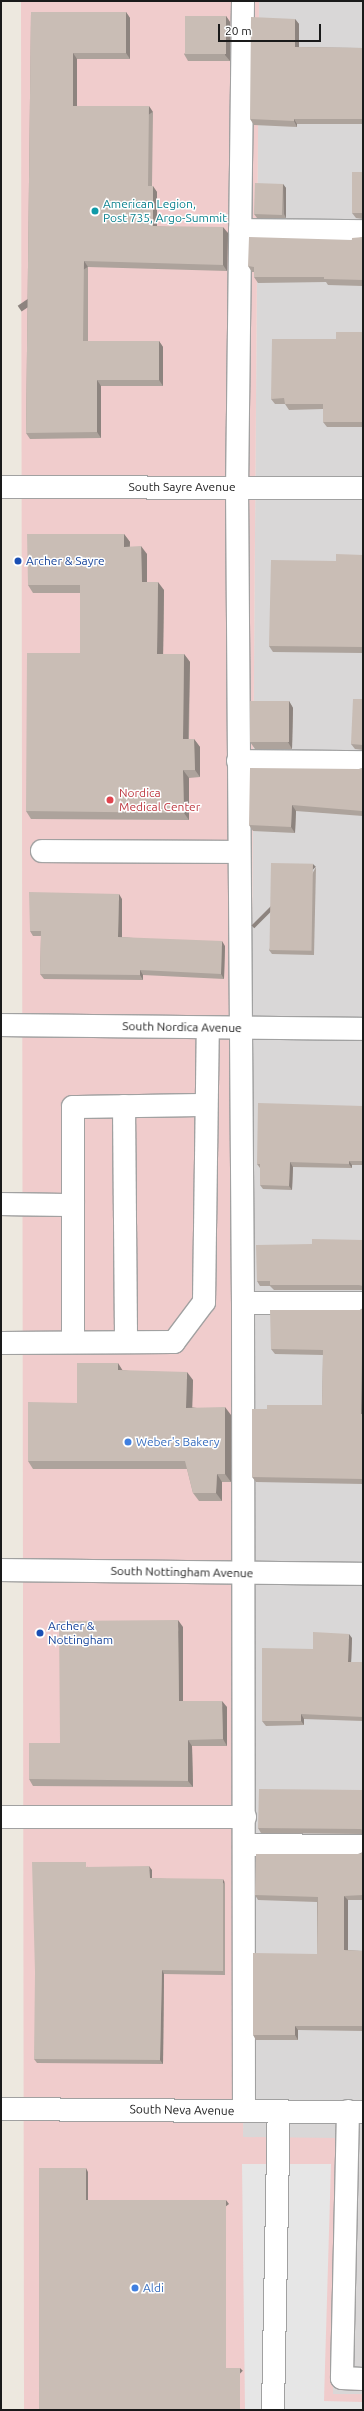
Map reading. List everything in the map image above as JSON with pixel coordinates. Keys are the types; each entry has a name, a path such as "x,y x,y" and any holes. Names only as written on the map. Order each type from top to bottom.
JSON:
{"street":[{"path":"243,1 237,486 243,1303 245,1817 244,2111"},
{"path":"240,230 363,231"},
{"name":"South Sayre Avenue","path":"1,487 237,486 363,488"},
{"path":"238,761 363,762"},
{"path":"42,852 239,852"},
{"name":"South Nordica Avenue","path":"1,1025 363,1029"},
{"path":"1,1343 174,1342 204,1302 205,1105 208,1028"},
{"path":"73,1342 73,1107 205,1105"},
{"path":"124,1106 126,1342"},
{"path":"1,1204 73,1205"},
{"path":"243,1303 363,1303"},
{"name":"South Nottingham Avenue","path":"1,1570 363,1574"},
{"path":"1,1817 245,1817"},
{"path":"244,1845 363,1846"},
{"name":"South Neva Avenue","path":"1,2109 356,2111"},
{"path":"273,2410 279,2111"},
{"path":"356,2111 342,2378 363,2379"}],"shaded area":[{"path":"21,1 259,1 243,2137 338,2138 333,2394 363,2394 363,2410 24,2410"},
{"path":"259,1 363,1 363,2394 333,2394 338,2139 243,2138"},
{"path":"242,2164 331,2164 324,2401 363,2402 363,2410 245,2410"}],"building":[{"path":"31,12 126,12 126,53 73,53 73,106 149,106 148,186 153,186 153,226 223,227 223,265 84,261 83,341 159,341 159,380 97,380 97,432 26,433"},
{"path":"185,16 226,16 226,54 185,54"},
{"path":"251,17 295,19 295,47 363,48 363,119 294,119 294,121 250,119"},
{"path":"352,172 363,172 363,213 352,213"},
{"path":"255,183 283,184 282,215 254,214"},
{"path":"249,237 352,240 352,238 363,237 363,280 324,279 324,277 254,277 254,267 248,266"},
{"path":"336,332 363,332 363,422 323,422 323,404 285,404 284,398 271,399 272,339 336,339"},
{"path":"27,534 124,534 124,547 141,546 142,582 158,582 157,654 184,654 183,739 194,739 195,770 183,770 184,813 26,811 27,653 80,653 80,585 28,585"},
{"path":"336,554 363,555 363,647 269,646 271,560 336,561"},
{"path":"353,699 363,699 363,745 351,744"},
{"path":"250,701 289,701 289,742 250,742"},
{"path":"250,768 363,768 362,811 292,805 291,827 249,825"},
{"path":"271,863 313,864 311,951 269,950"},
{"path":"29,892 119,894 118,937 222,941 221,974 140,970 140,975 40,974 41,931 30,931"},
{"path":"258,1103 363,1106 363,1161 349,1161 349,1164 290,1162 289,1186 260,1185 260,1164 257,1164"},
{"path":"312,1239 363,1240 363,1286 270,1285 270,1281 257,1281 256,1245 312,1244"},
{"path":"363,1308 361,1414 363,1414 363,1479 252,1477 252,1409 267,1409 267,1405 322,1405 323,1350 271,1349 270,1310 360,1310"},
{"name":"Weber's Bakery","path":"77,1363 118,1363 118,1370 187,1372 186,1408 225,1407 225,1474 217,1474 216,1493 193,1493 185,1461 28,1461 28,1402 77,1403"},
{"path":"178,1620 179,1701 222,1701 223,1739 188,1740 188,1781 29,1779 29,1743 60,1743 59,1621"},
{"path":"313,1632 349,1634 348,1662 363,1662 363,1717 301,1714 301,1721 262,1721 262,1648 313,1649"},
{"path":"259,1789 363,1790 363,1830 258,1828"},
{"path":"363,1852 363,1895 344,1896 344,1950 363,1951 363,2026 295,2026 295,2035 253,2035 253,1953 317,1954 318,1897 255,1895 256,1854 360,1854"},
{"path":"32,1862 86,1862 86,1867 149,1866 150,1878 223,1879 223,1971 162,1970 160,2060 34,2059 35,1972"},
{"name":"Aldi","path":"39,2168 86,2168 86,2200 226,2200 226,2368 240,2368 240,2410 39,2410"}],"place":[{"name":"American Legion, Post 735, Argo-Summit","path":"95,211"},
{"name":"Archer & Sayre","path":"18,561"},
{"name":"Nordica Medical Center","path":"110,800"},
{"name":"Weber's Bakery","path":"128,1442"},
{"name":"Archer & Nottingham","path":"40,1633"},
{"name":"Aldi","path":"135,2288"}]}
